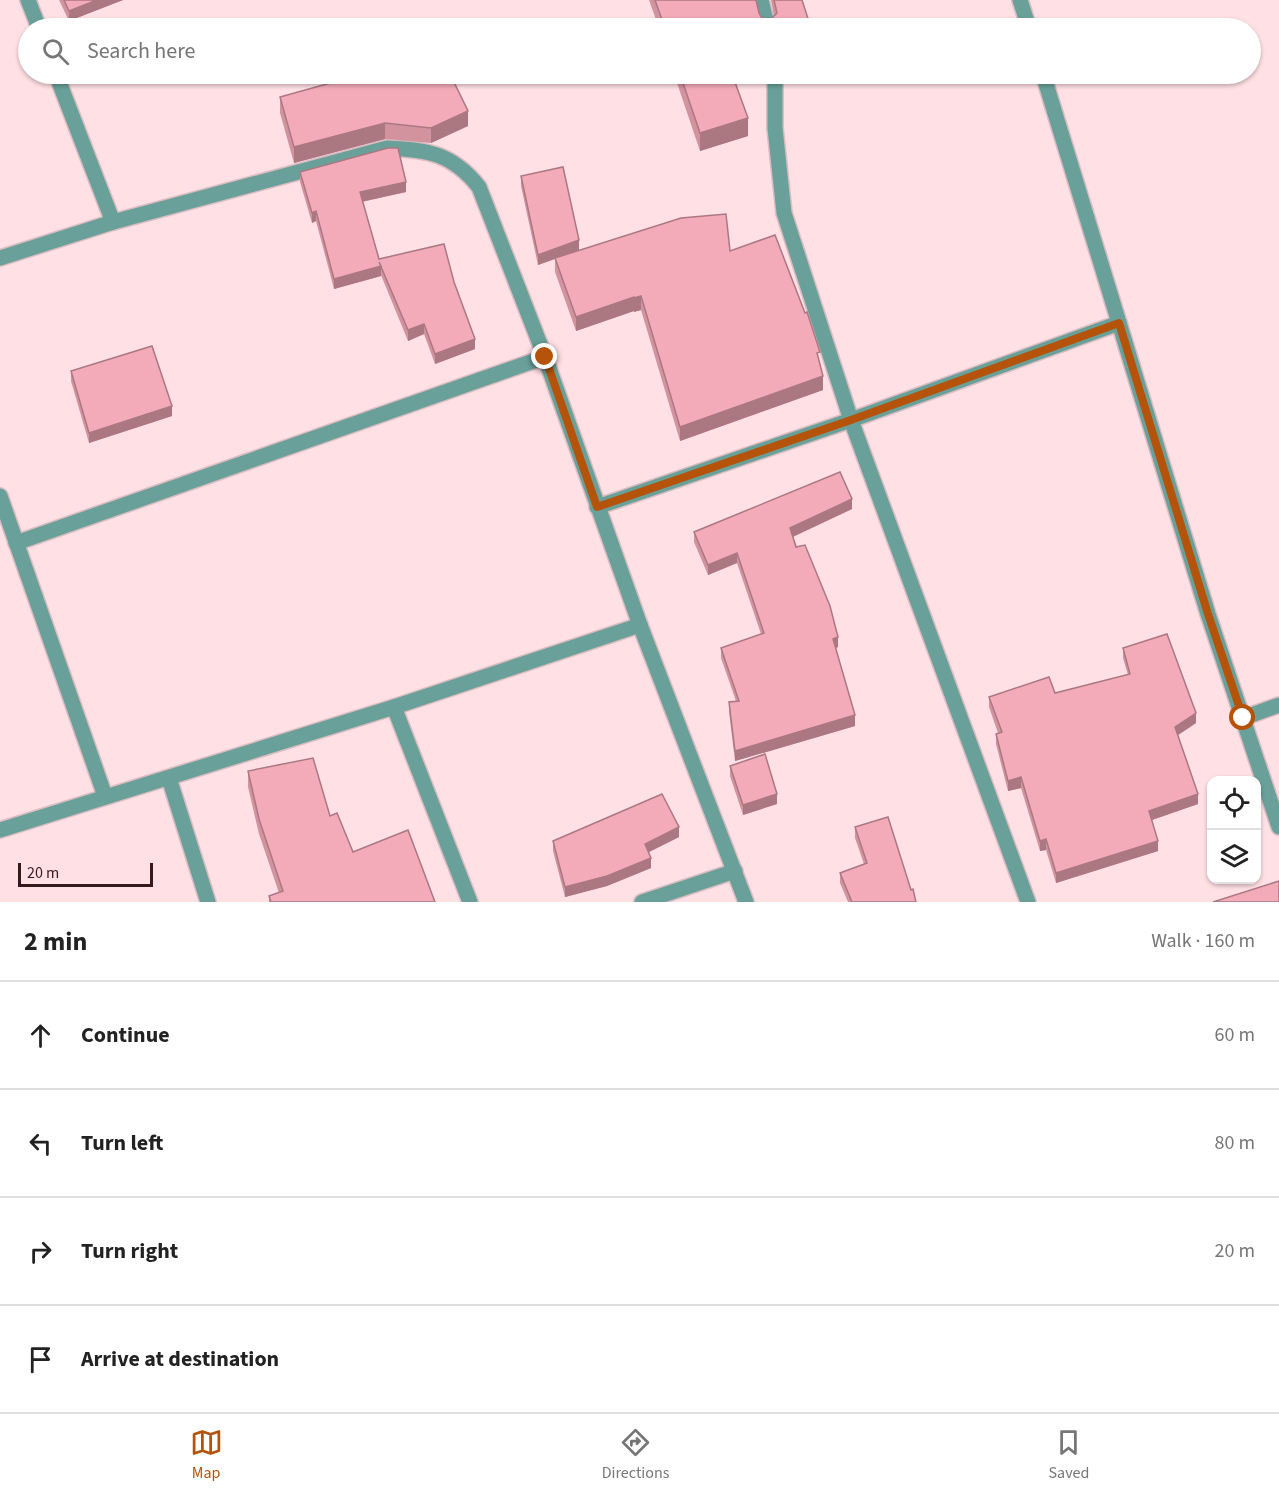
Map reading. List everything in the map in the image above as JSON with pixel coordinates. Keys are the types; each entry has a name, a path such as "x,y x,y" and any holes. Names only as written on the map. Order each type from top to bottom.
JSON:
{"street":[{"path":"28,0 35,18"},
{"path":"761,0 766,18"},
{"path":"1020,0 1026,18"},
{"path":"60,84 113,222"},
{"path":"775,84 775,128 784,213 851,420 1028,902"},
{"path":"1046,84 1208,614 1279,827"},
{"path":"0,258 113,222 387,148 419,150 436,155 465,170 479,187 545,357 639,625 746,902"},
{"path":"597,507 851,420 1119,323"},
{"path":"16,543 545,357"},
{"path":"0,496 105,796"},
{"path":"0,830 394,707 639,625"},
{"path":"1243,718 1279,705"},
{"path":"394,707 470,902"},
{"path":"169,778 208,902"},
{"path":"642,902 735,871"}],"building":[{"path":"64,0 97,0 69,11"},
{"path":"655,0 756,0 759,13 764,18 661,18"},
{"path":"774,0 802,0 808,18 772,18 777,13"},
{"path":"327,84 455,84 468,111 431,128 385,123 294,147 280,97"},
{"path":"683,84 736,84 748,118 700,133"},
{"path":"388,148 398,148 406,182 360,192 379,259 444,244 454,282 475,339 435,354 424,324 408,330 381,266 334,279 316,211 312,213 300,172"},
{"path":"563,167 579,240 538,255 521,176"},
{"path":"726,214 730,251 775,235 805,313 807,312 820,352 817,353 823,376 680,427 641,296 576,317 555,258 681,218"},
{"path":"152,346 172,406 89,433 71,371"},
{"path":"840,472 852,499 790,528 796,547 805,545 830,606 838,637 833,639 855,715 735,751 729,702 739,701 721,648 764,633 737,553 708,565 694,532"},
{"path":"1167,634 1196,713 1175,727 1198,794 1149,811 1158,841 1056,873 1046,839 1040,841 1021,777 1008,781 996,734 1002,732 989,697 1049,677 1055,693 1130,674 1123,648"},
{"path":"765,754 777,794 743,805 730,766"},
{"path":"313,758 330,816 337,813 353,852 408,830 435,902 271,902 269,896 283,891 259,819 248,771"},
{"path":"662,794 679,827 645,844 651,858 607,876 565,887 553,841"},
{"path":"888,817 916,902 852,902 840,873 867,863 855,827"},
{"path":"1279,881 1279,902 1213,902"}],"route":[{"path":"545,357 597,507 851,420 1119,323 1208,614 1243,718"}]}
